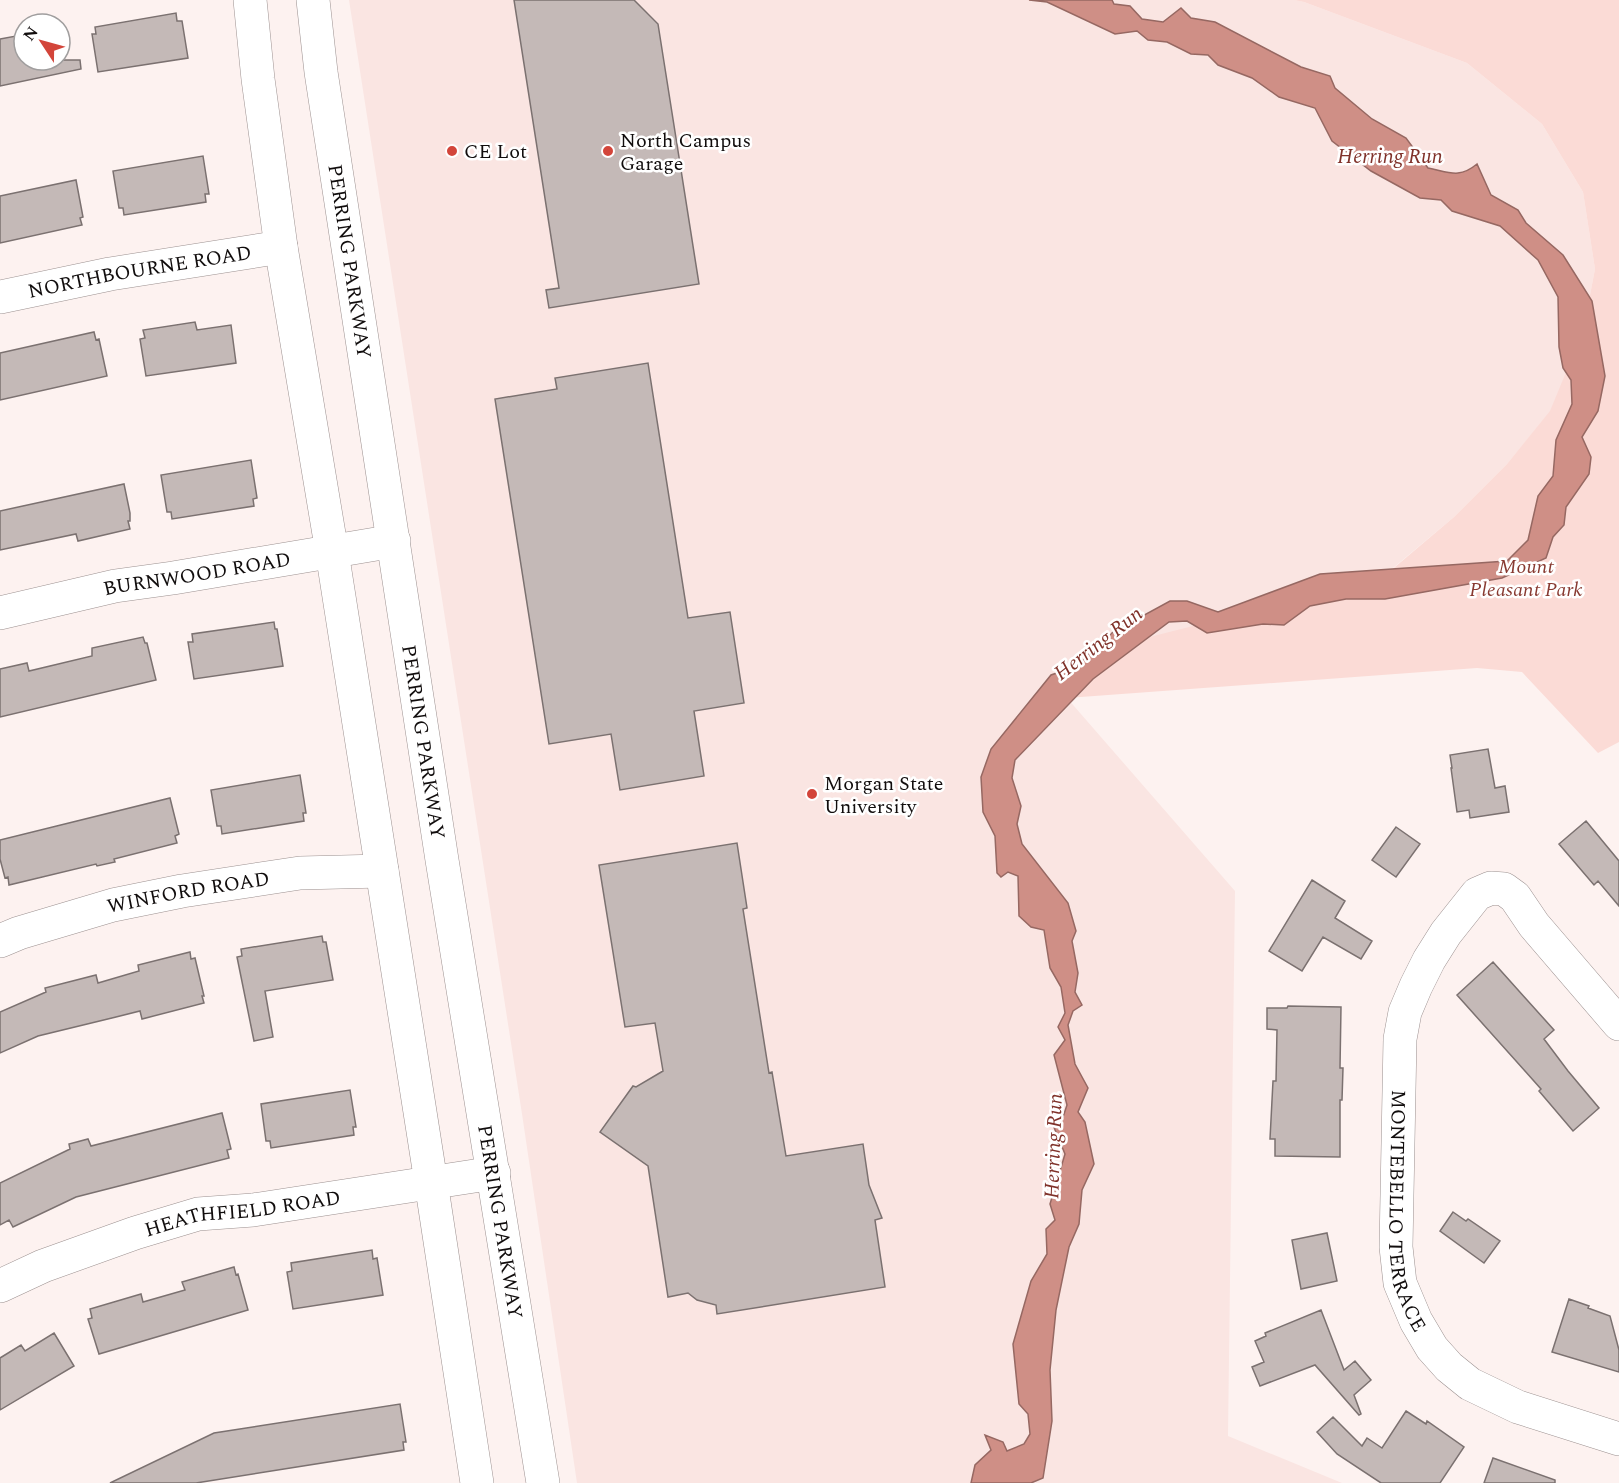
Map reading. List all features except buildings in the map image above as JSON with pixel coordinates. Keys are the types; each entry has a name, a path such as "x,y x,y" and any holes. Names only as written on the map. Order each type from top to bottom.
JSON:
{"main road":[{"path":"250,0 258,80 281,248 332,552 477,1483"},
{"name":"PERRING PARKWAY","path":"313,0 322,83 444,872 543,1483"},
{"name":"NORTHBOURNE ROAD","path":"0,297 110,274 281,248"},
{"name":"BURNWOOD ROAD","path":"0,613 115,586 394,541"},
{"name":"WINFORD ROAD","path":"0,940 113,905 182,891 300,873 382,871"},
{"name":"MONTEBELLO TERRACE","path":"1619,1024 1534,925 1515,897 1504,890 1491,888 1478,894 1446,933 1429,960 1405,1012 1400,1039 1396,1206 1396,1247 1400,1283 1416,1321 1432,1348 1449,1367 1470,1384 1518,1407 1619,1439"},
{"name":"HEATHFIELD ROAD","path":"0,1286 43,1266 135,1233 198,1214 253,1210 494,1173"}],"shaded area":[{"name":"Morgan State University","path":"349,0 1294,0 1467,63 1542,124 1583,192 1595,269 1583,331 1551,411 1507,464 1454,517 1381,578 1067,698 1235,891 1228,1436 1342,1483 577,1483"}],"green space":[{"name":"Mount Pleasant Park","path":"1294,0 1619,0 1619,742 1598,753 1522,672 1477,668 1067,698 1114,646 1382,578 1454,517 1507,464 1550,411 1583,331 1595,269 1583,192 1542,124 1467,63"}],"water":[{"name":"Herring Run","path":"1029,0 1112,0 1114,4 1130,6 1142,19 1163,22 1181,8 1191,18 1215,22 1301,67 1330,76 1335,88 1372,119 1406,138 1428,168 1459,173 1477,164 1491,195 1518,210 1526,223 1563,255 1592,301 1605,376 1598,411 1582,437 1591,457 1589,474 1566,507 1564,525 1553,537 1546,558 1502,578 1385,599 1346,599 1310,606 1284,625 1263,624 1207,633 1187,621 1169,622 1093,679 1015,760 1012,778 1021,806 1017,824 1022,844 1068,903 1076,931 1072,941 1078,973 1075,992 1082,1005 1073,1011 1068,1025 1075,1064 1088,1088 1078,1112 1085,1122 1094,1164 1082,1190 1079,1224 1069,1247 1056,1310 1050,1370 1052,1421 1043,1478 1031,1483 971,1483 975,1465 991,1450 985,1435 1003,1442 1007,1451 1024,1444 1030,1434 1028,1414 1019,1404 1013,1344 1031,1281 1047,1254 1046,1229 1055,1220 1050,1204 1065,1154 1053,1125 1063,1117 1067,1105 1054,1055 1065,1040 1058,1027 1065,1013 1061,987 1050,968 1044,930 1031,927 1019,916 1018,876 1008,872 1001,877 997,873 995,836 983,812 981,777 991,749 1051,675 1075,667 1113,632 1170,601 1187,601 1218,612 1320,574 1507,561 1528,540 1538,496 1553,476 1556,440 1572,404 1571,380 1563,368 1559,347 1558,297 1538,260 1500,226 1452,211 1441,200 1420,198 1371,171 1332,141 1315,108 1279,97 1252,78 1218,65 1208,55 1191,54 1167,42 1148,40 1137,31 1115,34 1047,2"}],"place":[{"name":"CE Lot","path":"452,151"},
{"name":"North Campus Garage","path":"608,151"},
{"name":"Morgan State University","path":"812,794"}]}
